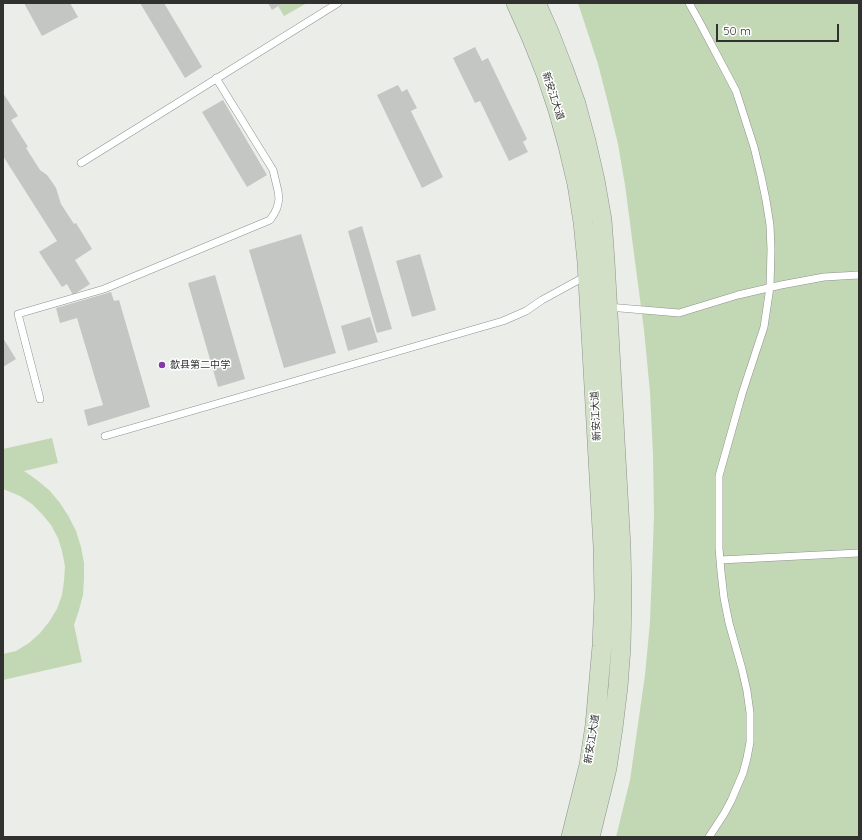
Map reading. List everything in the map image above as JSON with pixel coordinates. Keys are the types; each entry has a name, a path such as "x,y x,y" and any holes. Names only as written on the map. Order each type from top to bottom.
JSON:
{"main road":[{"name":"新安江大道","path":"516,3 546,74 568,146 584,222 588,275 603,547 604,596 602,646 595,725 589,765 571,837"},
{"name":"新安江大道","path":"536,3 563,68 576,104 586,141 602,220 608,307 621,546 621,647 607,768 590,837"}],"lane":[{"path":"80,163 338,3"},
{"path":"689,3 700,21 736,91 754,147 766,200 770,225 771,250 770,287 764,327 742,394 719,476 720,560 724,598 747,691 750,728 749,747 743,773 731,801 708,837"},
{"path":"40,399 18,314 104,289 270,220 274,214 279,199 273,170 216,78"},
{"path":"106,436 503,321 526,311 542,300 588,275"},
{"path":"608,307 679,313 770,287 824,277 859,275"},
{"path":"720,560 859,553"}],"green space":[{"path":"283,3 307,3 284,16 278,6"},
{"path":"578,3 859,3 859,837 616,837 630,780 645,675 650,622 654,516 653,454 650,392 644,330 625,185 618,144 598,64"},
{"path":"52,438 58,463 24,471 50,491 60,503 76,531 81,547 84,563 83,595 74,625 82,662 3,680 3,654 16,651 29,643 40,633 57,609 62,595 65,566 58,538 51,525 32,504 20,496 3,489 3,449"}],"building":[{"path":"24,3 70,3 78,17 42,36"},
{"path":"140,3 164,3 202,67 185,78"},
{"path":"268,3 283,3 272,10"},
{"path":"475,47 482,61 488,58 527,139 523,142 528,152 509,161 480,101 475,103 453,58"},
{"path":"398,85 402,92 407,89 417,108 411,111 443,177 422,188 377,95"},
{"path":"3,93 18,116 11,120 28,147 26,148 40,170 47,175 56,188 61,204 74,224 76,223 92,249 75,260 90,284 73,295 67,284 62,287 39,252 57,241 3,156"},
{"path":"223,100 267,175 247,187 202,112"},
{"path":"362,226 392,329 377,333 348,231"},
{"path":"301,234 336,353 284,368 249,250"},
{"path":"420,254 436,310 412,317 396,261"},
{"path":"215,275 245,379 218,387 188,283"},
{"path":"111,292 114,301 119,300 150,407 88,426 84,410 103,405 77,318 60,323 56,308"},
{"path":"370,317 378,342 348,351 341,326"},
{"path":"3,338 16,359 3,367"}],"place":[{"name":"歙县第二中学","path":"162,365"}]}
